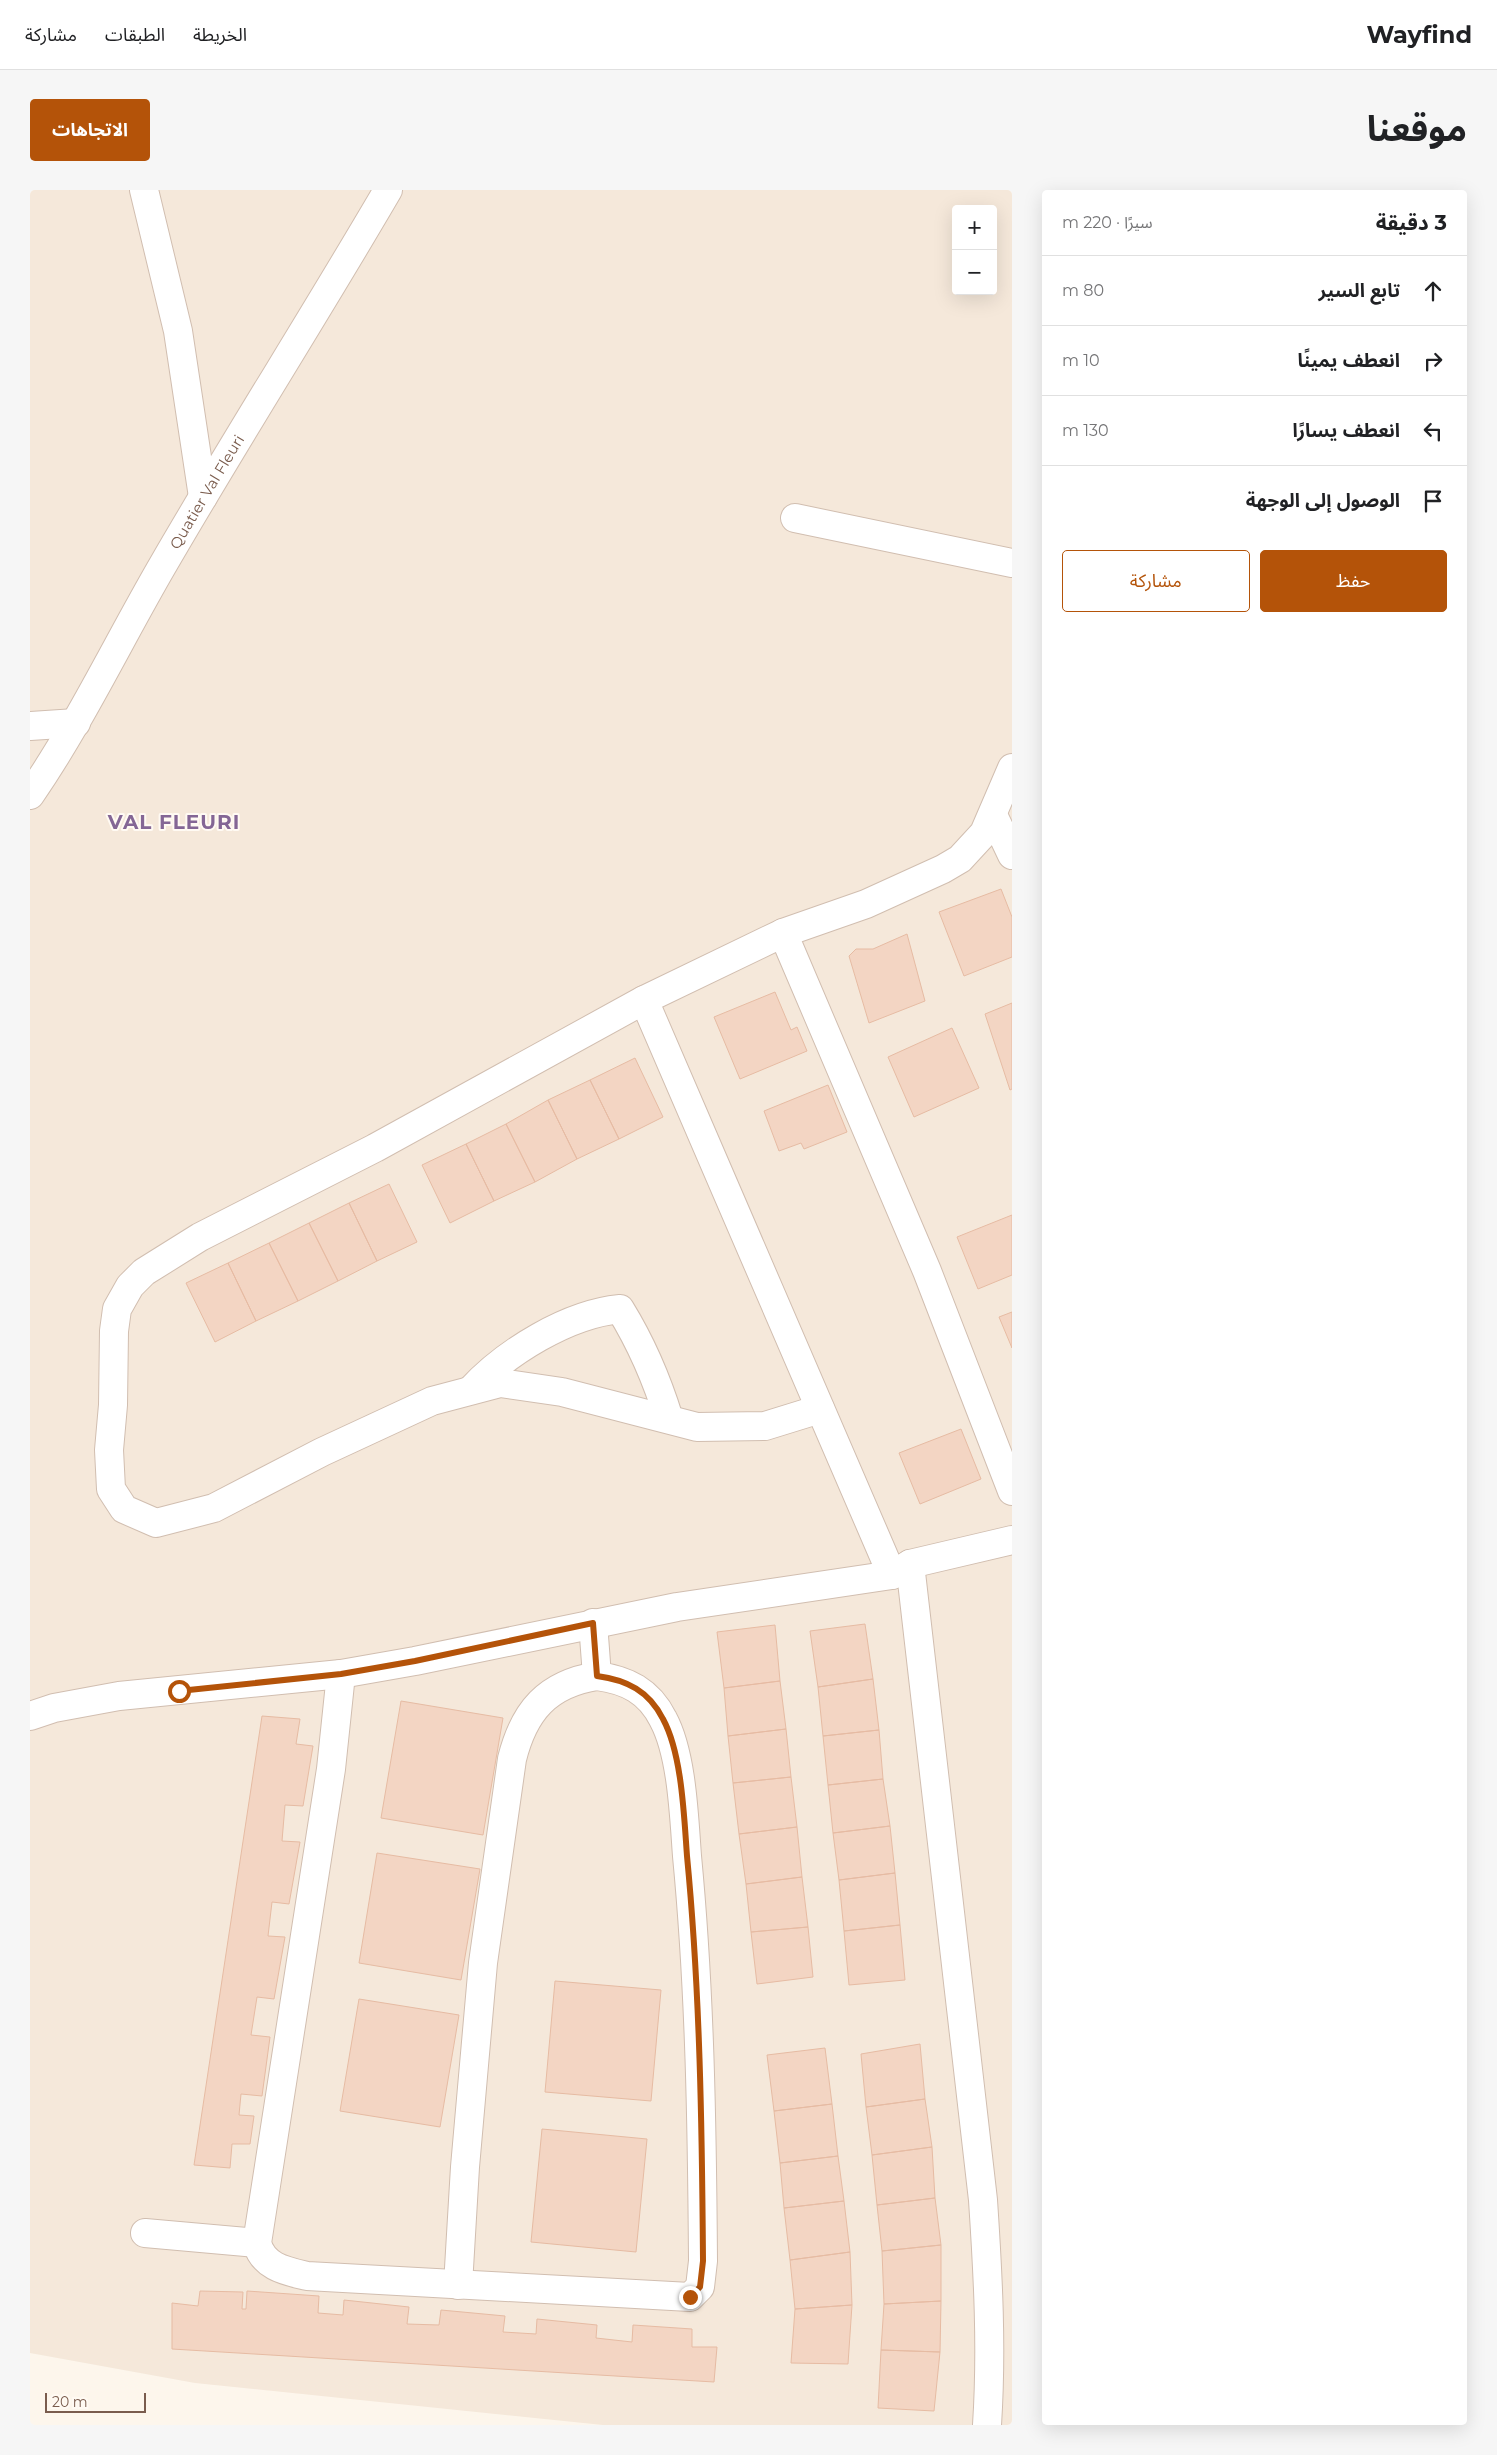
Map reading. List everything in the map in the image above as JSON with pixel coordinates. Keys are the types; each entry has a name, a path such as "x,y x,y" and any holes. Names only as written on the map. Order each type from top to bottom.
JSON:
{"street":[{"path":"144,190 178,331 204,497"},
{"name":"Quatier Val Fleuri","path":"30,795 76,723 164,563 265,391 313,316 388,190"},
{"path":"795,518 1012,563"},
{"path":"30,726 76,723"},
{"path":"820,1409 765,1426 697,1427 562,1392 500,1383 432,1401 322,1452 214,1508 156,1522 124,1509 111,1489 109,1450 113,1405 114,1331 117,1309 130,1286 144,1272 200,1237 375,1148 644,1000 783,933 866,904 943,869 960,859 974,847 984,833 1012,768"},
{"path":"993,814 1012,855"},
{"path":"783,933 923,1262 1012,1491"},
{"path":"644,1000 820,1409 901,1570 983,2200 990,2306 990,2383 987,2425"},
{"path":"470,1391 486,1374 506,1358 548,1332 602,1311 620,1309 635,1333 659,1387 669,1419"},
{"path":"30,1716 54,1708 119,1696 341,1674 415,1661 677,1607 901,1570 1012,1540"},
{"path":"593,1623 597,1676"},
{"path":"341,1674 330,1769 257,2243 260,2253 266,2261 289,2272 307,2276 458,2285 690,2297 700,2287 703,2261 702,2087 696,1953 683,1810 672,1738 663,1718 642,1691 621,1680 597,1676 564,1684 538,1704 521,1732 512,1759 483,1963 465,2167 458,2285"},
{"path":"145,2233 257,2243"}],"shaded area":[{"path":"30,190 1012,190 1012,2425 603,2425 195,2383 30,2353"}],"building":[{"path":"1001,889 1012,917 1012,957 964,976 939,912"},
{"path":"907,934 925,1001 869,1023 849,956 856,949 873,949"},
{"path":"775,992 791,1030 797,1027 807,1051 740,1079 714,1017"},
{"path":"1012,1003 1012,1089 1010,1090 985,1014"},
{"path":"952,1028 979,1088 914,1117 888,1057"},
{"path":"635,1058 663,1117 619,1139 590,1080"},
{"path":"590,1080 619,1139 577,1159 548,1100"},
{"path":"828,1085 847,1132 804,1149 801,1143 779,1151 764,1111"},
{"path":"548,1100 577,1159 535,1182 506,1124"},
{"path":"506,1124 535,1182 494,1201 466,1144"},
{"path":"466,1144 494,1201 450,1223 422,1165"},
{"path":"389,1184 417,1242 377,1261 349,1203"},
{"path":"349,1203 377,1261 338,1281 309,1223"},
{"path":"1012,1215 1012,1275 978,1289 957,1237"},
{"path":"309,1223 338,1281 298,1301 269,1243"},
{"path":"269,1243 298,1301 256,1321 228,1263"},
{"path":"228,1263 256,1321 215,1342 186,1283"},
{"path":"1012,1312 1012,1348 999,1317"},
{"path":"961,1429 981,1479 920,1504 899,1453"},
{"path":"865,1624 873,1679 818,1687 810,1631"},
{"path":"775,1625 780,1681 724,1688 717,1632"},
{"path":"873,1679 879,1730 823,1736 818,1687"},
{"path":"780,1681 786,1729 728,1736 724,1688"},
{"path":"401,1701 503,1718 483,1835 381,1818"},
{"path":"262,1716 300,1719 296,1744 313,1746 303,1806 285,1805 282,1841 300,1842 289,1904 272,1902 268,1936 285,1937 274,1999 257,1997 251,2035 270,2037 262,2096 241,2094 239,2115 254,2116 250,2144 232,2144 230,2168 194,2165"},
{"path":"786,1729 791,1777 733,1783 728,1736"},
{"path":"879,1730 883,1779 828,1785 823,1736"},
{"path":"791,1777 797,1827 739,1834 733,1783"},
{"path":"883,1779 890,1826 833,1833 828,1785"},
{"path":"890,1826 895,1873 839,1880 833,1833"},
{"path":"797,1827 802,1877 746,1884 739,1834"},
{"path":"377,1853 480,1869 461,1980 359,1963"},
{"path":"895,1873 900,1925 844,1931 839,1880"},
{"path":"802,1877 808,1927 751,1932 746,1884"},
{"path":"900,1925 905,1980 849,1985 844,1931"},
{"path":"808,1927 813,1977 757,1984 751,1932"},
{"path":"555,1981 661,1990 651,2101 545,2092"},
{"path":"359,1999 459,2015 440,2127 340,2111"},
{"path":"920,2044 925,2099 866,2107 861,2054"},
{"path":"825,2048 832,2104 774,2111 767,2055"},
{"path":"925,2099 932,2147 872,2155 866,2107"},
{"path":"832,2104 838,2156 780,2163 774,2111"},
{"path":"542,2129 647,2139 636,2252 531,2242"},
{"path":"932,2147 935,2198 877,2205 872,2155"},
{"path":"838,2156 844,2201 784,2208 780,2163"},
{"path":"935,2198 941,2245 882,2251 877,2205"},
{"path":"844,2201 850,2252 790,2260 784,2208"},
{"path":"941,2245 941,2301 884,2304 882,2251"},
{"path":"850,2252 852,2305 795,2309 790,2260"},
{"path":"200,2291 243,2292 242,2309 246,2309 247,2291 319,2296 318,2313 343,2315 344,2300 409,2307 407,2324 439,2325 441,2310 505,2316 503,2332 536,2334 537,2319 597,2325 596,2338 632,2342 633,2325 692,2329 692,2347 717,2347 714,2382 172,2349 172,2303 198,2306"},
{"path":"941,2301 940,2352 881,2350 884,2304"},
{"path":"852,2305 848,2364 791,2363 795,2309"},
{"path":"881,2350 940,2352 934,2411 878,2408"}],"district":[{"name":"VAL FLEURI","path":"174,822"}],"route":[{"path":"179,1691 341,1674 415,1661 593,1623 597,1676 614,1678 642,1691 653,1702 663,1718 672,1738 683,1810 696,1953 702,2087 703,2261 700,2287 690,2297"}]}
